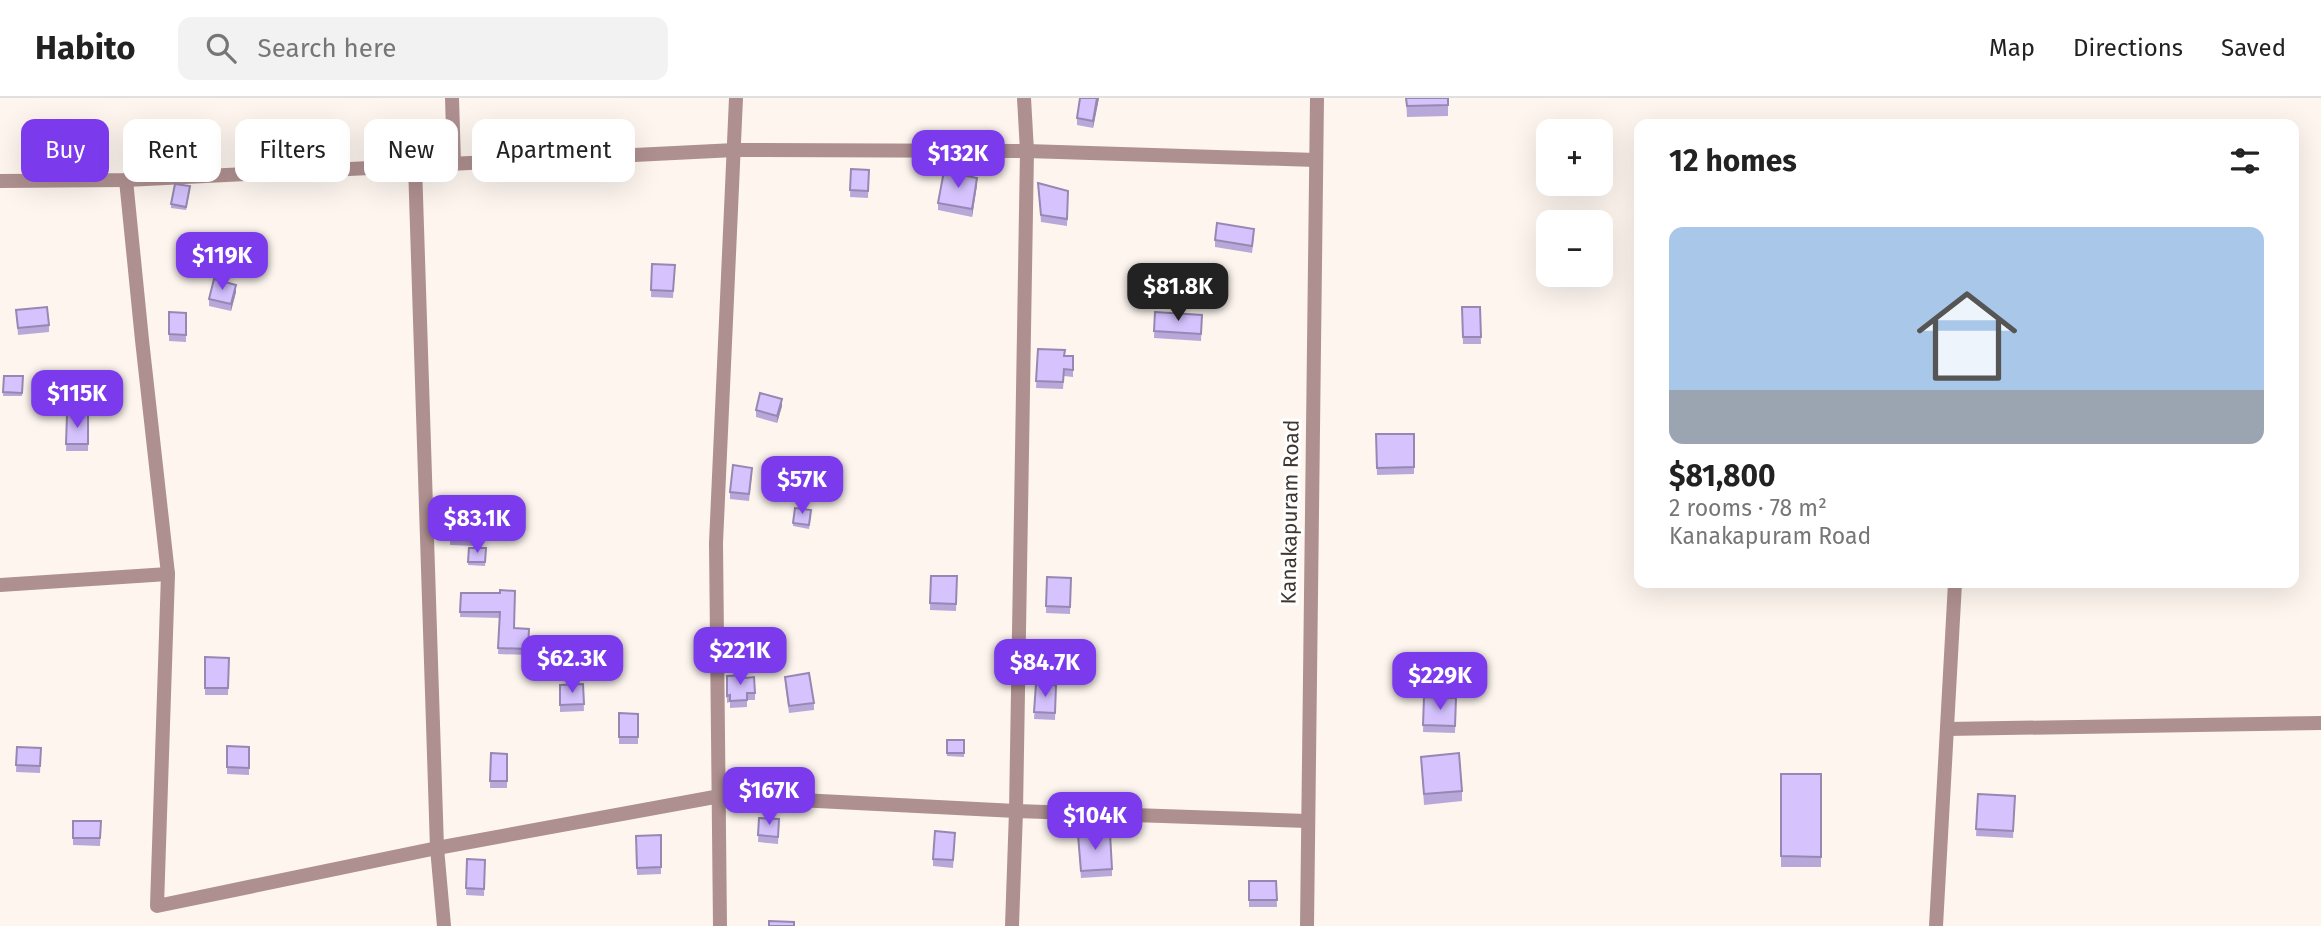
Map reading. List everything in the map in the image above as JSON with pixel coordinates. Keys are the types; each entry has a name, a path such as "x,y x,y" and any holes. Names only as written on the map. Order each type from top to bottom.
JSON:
{"street":[{"path":"452,98 453,119"},
{"path":"720,926 716,543 736,98"},
{"path":"1012,926 1027,151 1024,98"},
{"name":"Kanakapuram Road","path":"1307,926 1317,98"},
{"path":"458,163 735,150 1027,151 1316,160"},
{"path":"221,175 364,168"},
{"path":"0,181 123,180"},
{"path":"126,182 168,574 157,906 437,848 720,796 1016,811 1307,821"},
{"path":"416,182 437,848 444,926"},
{"path":"0,585 168,574"},
{"path":"1936,926 1955,588"},
{"path":"1947,729 2321,723"}],"building":[{"path":"1080,98 1097,98 1093,121 1077,118"},
{"path":"1406,98 1448,98 1448,105 1407,106"},
{"path":"851,169 869,170 868,191 850,190"},
{"path":"944,171 977,178 972,209 938,203"},
{"path":"1038,183 1068,191 1067,219 1041,215"},
{"path":"175,184 190,186 186,207 171,204"},
{"path":"1217,223 1254,229 1252,246 1215,240"},
{"path":"652,264 675,265 673,291 651,290"},
{"path":"214,279 236,285 231,304 209,299"},
{"path":"47,307 49,325 18,328 16,310"},
{"path":"1462,307 1480,307 1481,337 1463,337"},
{"path":"169,312 186,313 186,335 169,334"},
{"path":"1155,312 1202,315 1201,334 1154,331"},
{"path":"1038,349 1065,350 1064,356 1073,356 1073,370 1064,369 1063,382 1036,381"},
{"path":"4,376 23,376 22,393 3,392"},
{"path":"760,393 782,399 777,416 756,410"},
{"path":"67,415 88,415 88,444 66,444"},
{"path":"1376,434 1414,434 1414,467 1377,468"},
{"path":"733,465 752,468 749,494 730,492"},
{"path":"451,506 476,507 475,539 450,538"},
{"path":"795,508 811,510 809,525 793,523"},
{"path":"469,548 486,548 485,562 468,562"},
{"path":"931,576 957,576 956,604 930,603"},
{"path":"1047,577 1071,578 1070,607 1046,606"},
{"path":"500,590 515,591 514,628 529,629 528,649 498,648 500,612 460,612 461,593 500,593"},
{"path":"205,657 229,658 228,688 205,688"},
{"path":"809,673 814,703 789,706 785,677"},
{"path":"745,675 745,678 754,677 755,693 747,693 747,700 730,701 730,695 727,696 727,676"},
{"path":"583,684 584,704 560,705 560,685"},
{"path":"1036,684 1056,685 1055,713 1034,712"},
{"path":"1424,697 1456,698 1455,726 1423,725"},
{"path":"619,713 638,714 638,737 619,737"},
{"path":"947,740 964,740 964,753 947,753"},
{"path":"227,746 249,747 249,768 227,767"},
{"path":"17,747 41,748 40,766 16,765"},
{"path":"491,753 507,754 507,781 490,781"},
{"path":"1459,753 1462,791 1424,794 1421,757"},
{"path":"1781,774 1821,774 1821,857 1781,856"},
{"path":"1978,794 2015,796 2013,831 1976,829"},
{"path":"759,818 779,819 778,837 758,835"},
{"path":"73,821 101,821 100,838 73,838"},
{"path":"935,831 955,833 953,860 933,859"},
{"path":"1110,833 1112,869 1081,871 1078,835"},
{"path":"661,835 661,867 637,868 636,836"},
{"path":"467,859 485,860 484,889 466,888"},
{"path":"1249,881 1276,881 1277,900 1249,900"},
{"path":"769,921 794,922 794,926 769,926"}]}
